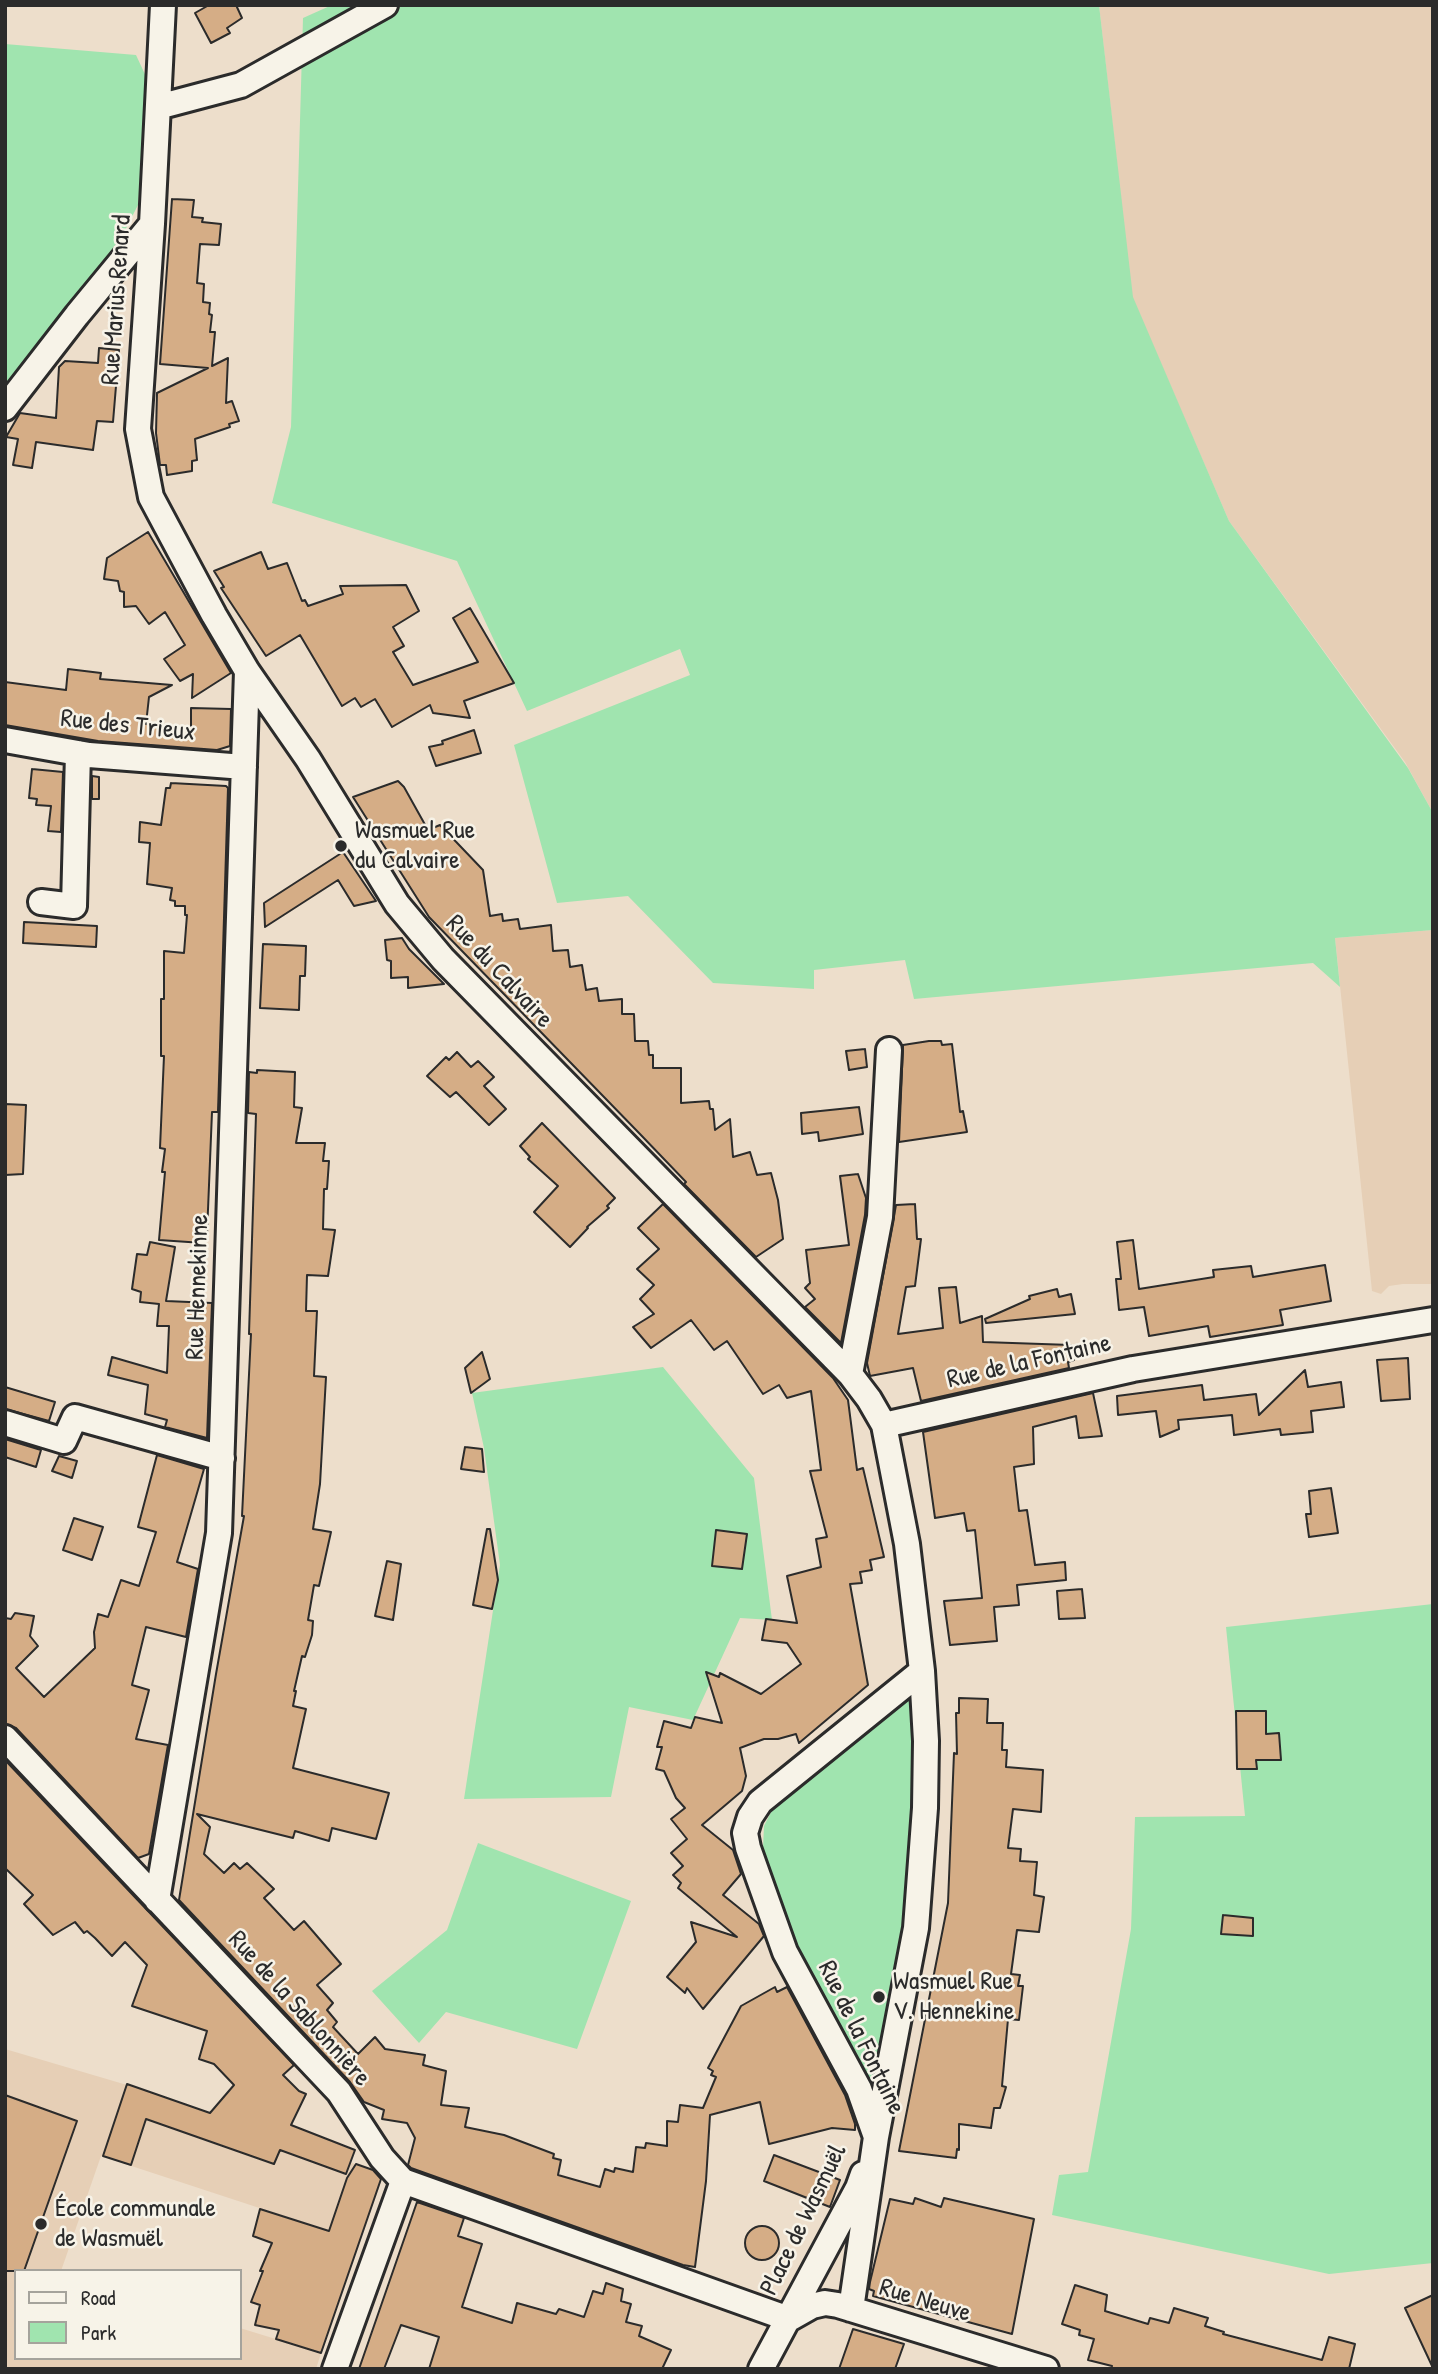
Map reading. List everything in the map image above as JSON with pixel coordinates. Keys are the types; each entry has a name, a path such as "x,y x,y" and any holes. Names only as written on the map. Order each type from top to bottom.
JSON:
{"street":[{"name":"Rue Marius Renard","path":"151,497 138,429 163,5"},
{"path":"158,107 241,85 385,5"},
{"path":"5,408 77,314 152,224"},
{"name":"Rue du Calvaire","path":"151,497 247,671 308,759 397,904 443,959 850,1374 884,1425"},
{"name":"Rue Hennekinne","path":"157,1900 219,1533 247,671"},
{"name":"Rue des Trieux","path":"5,740 78,753 244,767"},
{"path":"41,902 74,906 78,753"},
{"path":"850,1374 880,1217 889,1050"},
{"name":"Rue de la Fontaine","path":"877,2137 916,1928 921,1877 926,1741 922,1671 907,1544 884,1425 1133,1369 1433,1320"},
{"path":"5,1423 64,1441 75,1417 222,1458"},
{"name":"Rue de la Fontaine","path":"877,2137 859,2089 785,1952 745,1833 750,1817 760,1802 922,1671"},
{"name":"Rue de la Sablonnière","path":"5,1738 339,2092 382,2158 403,2181 789,2319"},
{"name":"Place de Wasmuël","path":"851,2309 877,2137"},
{"name":"Place de Wasmuël","path":"761,2369 858,2188 877,2137"},
{"path":"335,2369 403,2181"},
{"name":"Rue Neuve","path":"789,2319 812,2306 825,2303 1046,2369"}],"shaded area":[{"path":"1099,5 1433,5 1433,813 1405,762 1229,521 1132,297"},
{"path":"1433,930 1433,1284 1389,1286 1381,1294 1372,1291 1335,938"},
{"name":"École communale de Wasmuël","path":"5,2049 127,2085 384,2174 360,2241 101,2156 62,2269 14,2269 14,2360 242,2360 242,2329 321,2353 316,2369 5,2369"}],"green space":[{"path":"332,5 1099,5 1133,297 1229,521 1408,768 1433,813 1433,930 1335,938 1340,987 1313,963 914,999 905,960 814,970 814,989 713,983 628,896 557,903 514,745 690,675 680,649 527,711 457,561 272,503 291,427 303,18"},
{"path":"5,44 136,55 149,83 138,205 116,248 5,389"},
{"path":"663,1367 754,1478 772,1620 740,1618 693,1720 629,1707 611,1797 464,1799 500,1565 484,1448 472,1393"},
{"path":"1433,1604 1433,2263 1329,2274 1052,2215 1059,2175 1088,2172 1131,1929 1135,1817 1245,1816 1226,1627"},
{"path":"903,1700 914,1700 913,1861 906,1935 877,2086 864,2086 793,1943 763,1848 764,1826 773,1808"},
{"path":"478,1843 631,1901 577,2049 446,2012 419,2043 372,1991 447,1930"}],"building":[{"path":"209,5 236,5 242,18 227,28 230,33 211,43 195,13"},
{"path":"172,199 194,200 192,217 203,218 202,222 221,224 219,245 200,244 197,283 204,284 203,302 210,303 210,332 215,332 212,366 228,358 226,403 232,401 239,421 229,424 230,427 195,439 197,460 192,461 192,471 167,475 166,465 160,465 156,433 157,393 208,368 160,364"},
{"path":"99,348 119,350 113,422 97,421 93,450 36,442 32,468 13,465 18,439 6,437 20,413 56,418 59,367 65,361 98,363"},
{"path":"148,532 231,673 192,698 193,674 180,681 164,659 185,645 165,612 149,624 136,606 124,607 124,592 120,591 118,581 104,579 107,558"},
{"path":"261,552 268,569 287,563 302,601 305,600 308,606 343,594 340,586 406,585 419,611 393,627 404,646 393,652 413,685 478,662 453,618 470,608 514,683 464,701 470,718 433,713 430,705 392,727 375,699 361,707 355,698 342,706 300,635 266,656 221,588 224,587 214,571"},
{"path":"68,669 101,673 100,679 172,685 149,697 146,724 191,730 191,708 231,709 230,746 217,750 98,741 5,725 5,682 66,690"},
{"path":"474,730 481,753 436,766 429,747 443,744 442,741"},
{"path":"32,769 63,772 61,832 48,831 51,806 36,805 37,799 29,798"},
{"path":"92,776 99,777 99,799 92,799"},
{"path":"398,781 428,830 440,825 483,870 490,916 502,914 503,921 518,919 520,929 551,925 553,951 568,950 570,967 582,965 586,990 597,988 599,1001 622,999 622,1014 634,1014 635,1041 648,1041 649,1055 653,1055 653,1068 681,1068 681,1103 709,1101 710,1109 713,1109 715,1130 730,1119 733,1157 750,1152 757,1175 771,1173 783,1239 756,1257 429,917 353,797"},
{"path":"171,783 228,788 218,1112 212,1112 207,1234 203,1243 159,1240 165,1172 162,1172 165,1149 160,1148 164,1056 161,1056 161,999 164,999 164,951 184,953 187,915 185,906 175,906 175,901 170,900 172,888 147,884 150,843 139,842 140,822 161,825 166,788 170,788"},
{"path":"343,852 376,901 354,906 338,880 265,927 264,903"},
{"path":"24,922 97,926 96,947 23,943"},
{"path":"402,938 409,949 444,984 408,988 408,977 391,978 391,961 387,960 385,940"},
{"path":"263,944 306,946 305,976 300,976 299,1010 260,1008"},
{"path":"941,1041 942,1045 952,1044 960,1112 963,1111 967,1132 899,1142 903,1045"},
{"path":"865,1049 867,1067 849,1070 846,1051"},
{"path":"457,1052 471,1067 478,1061 494,1077 484,1086 506,1109 489,1125 456,1092 450,1097 427,1076 446,1057 449,1060"},
{"path":"257,1070 295,1072 294,1107 302,1108 296,1143 325,1143 323,1161 329,1161 327,1189 324,1189 323,1229 335,1230 328,1276 307,1275 306,1311 317,1311 314,1376 326,1377 320,1484 313,1529 331,1532 319,1586 314,1585 308,1620 313,1621 312,1635 305,1657 302,1656 294,1691 293,1706 306,1709 293,1768 389,1793 376,1839 332,1828 329,1841 295,1831 293,1838 197,1814 210,1827 204,1854 224,1873 234,1863 240,1869 247,1863 274,1889 264,1898 294,1930 304,1921 341,1964 317,1985 333,2003 327,2010 337,2022 333,2027 358,2054 375,2037 385,2049 425,2055 423,2065 446,2071 441,2105 469,2108 465,2127 504,2135 554,2154 553,2158 561,2160 558,2175 600,2187 605,2169 633,2172 636,2147 645,2148 646,2143 667,2146 667,2121 678,2122 680,2105 703,2108 716,2077 711,2075 713,2071 708,2068 741,2006 775,1987 777,1992 787,1987 845,2095 855,2130 832,2128 769,2144 760,2102 710,2115 706,2181 695,2267 411,2168 408,2165 415,2138 407,2123 382,2119 384,2110 364,2102 350,2082 179,1900 244,1516 256,1114 248,1113 249,1072 257,1073"},
{"path":"5,1104 26,1105 23,1174 5,1175"},
{"path":"859,1107 863,1134 819,1141 818,1132 802,1134 801,1113"},
{"path":"542,1123 615,1198 607,1206 609,1208 587,1227 570,1247 534,1212 558,1186 528,1159 530,1157 520,1146"},
{"path":"858,1174 866,1198 865,1215 841,1343 805,1307 815,1299 805,1288 810,1283 806,1250 849,1245 840,1176"},
{"path":"663,1204 833,1378 848,1400 857,1470 863,1468 884,1557 870,1560 872,1570 860,1572 862,1583 850,1584 868,1685 799,1743 796,1734 778,1739 764,1739 740,1748 746,1776 742,1791 702,1825 733,1850 741,1874 723,1895 759,1924 764,1936 703,2009 687,1988 685,1993 667,1977 696,1942 691,1922 737,1937 678,1888 681,1883 673,1875 683,1866 671,1853 687,1839 671,1819 685,1808 676,1798 664,1771 656,1769 662,1747 657,1747 664,1721 691,1728 695,1717 722,1723 706,1672 719,1677 720,1673 761,1694 801,1664 787,1643 762,1640 766,1619 797,1623 787,1576 821,1567 816,1539 827,1537 810,1471 821,1470 811,1391 787,1398 779,1385 763,1394 727,1341 714,1350 691,1320 651,1348 633,1327 654,1314 640,1299 654,1285 637,1269 659,1249 638,1228"},
{"path":"915,1204 917,1239 921,1239 915,1286 906,1287 898,1334 943,1328 939,1288 956,1287 960,1323 982,1316 983,1342 1071,1345 1074,1360 1068,1362 1069,1368 921,1401 913,1368 870,1376 867,1363 896,1205"},
{"path":"1133,1240 1139,1289 1214,1277 1213,1270 1251,1266 1253,1277 1325,1265 1331,1301 1280,1310 1283,1325 1210,1337 1208,1326 1149,1336 1144,1307 1119,1310 1116,1279 1121,1279 1117,1242"},
{"path":"150,1242 175,1247 166,1301 212,1303 207,1438 165,1427 167,1420 145,1414 148,1385 108,1375 112,1357 167,1373 169,1326 157,1326 159,1304 140,1302 141,1292 132,1289 137,1254 147,1255"},
{"path":"1057,1289 1059,1297 1071,1294 1075,1314 986,1323 985,1319 1030,1299 1029,1296"},
{"path":"482,1352 490,1379 471,1393 465,1368"},
{"path":"1408,1358 1410,1399 1381,1401 1377,1360"},
{"path":"1305,1370 1308,1387 1341,1382 1344,1407 1311,1411 1313,1432 1281,1435 1280,1429 1234,1435 1232,1415 1178,1420 1179,1429 1160,1437 1156,1411 1118,1415 1117,1396 1202,1385 1204,1400 1256,1394 1259,1415"},
{"path":"5,1387 55,1402 49,1421 5,1409"},
{"path":"1093,1393 1102,1436 1079,1438 1076,1416 1033,1427 1034,1464 1014,1467 1019,1511 1027,1510 1035,1565 1065,1562 1066,1580 1017,1585 1019,1605 994,1607 997,1641 950,1645 944,1601 982,1598 975,1530 967,1531 964,1513 935,1518 923,1432"},
{"path":"5,1439 41,1450 36,1467 5,1457"},
{"path":"465,1447 482,1449 484,1472 461,1469"},
{"path":"157,1455 204,1469 177,1562 198,1569 186,1637 146,1627 132,1685 149,1690 136,1739 168,1745 149,1854 138,1858 16,1728 5,1724 5,1618 11,1619 15,1613 34,1616 30,1636 38,1646 16,1668 44,1697 95,1648 94,1632 98,1614 108,1617 121,1580 139,1586 156,1532 138,1527"},
{"path":"59,1456 77,1461 72,1478 52,1471"},
{"path":"1331,1488 1338,1533 1309,1537 1306,1514 1311,1514 1309,1491"},
{"path":"74,1518 103,1527 92,1560 63,1550"},
{"path":"487,1529 490,1529 498,1580 492,1609 473,1605"},
{"path":"716,1530 747,1534 742,1569 712,1566"},
{"path":"387,1561 401,1564 393,1620 375,1616"},
{"path":"1082,1589 1085,1618 1059,1619 1057,1591"},
{"path":"959,1698 988,1699 987,1723 1003,1723 1002,1750 1007,1750 1006,1767 1043,1770 1041,1812 1013,1809 1008,1848 1021,1849 1020,1861 1037,1862 1034,1895 1044,1897 1039,1932 1017,1930 1011,1974 1020,1975 1018,1986 1023,1986 1019,2020 1008,2019 1002,2086 1006,2087 1000,2108 994,2108 991,2128 959,2124 959,2150 957,2149 956,2158 899,2151 948,1903 954,1753 957,1754 956,1713 959,1713"},
{"path":"1236,1711 1266,1711 1266,1734 1279,1733 1281,1760 1256,1760 1257,1769 1237,1769"},
{"path":"5,1760 294,2065 283,2075 299,2091 306,2094 291,2125 355,2150 346,2174 280,2150 274,2164 146,2119 131,2165 103,2156 127,2084 210,2113 234,2085 214,2064 199,2059 207,2031 132,2006 147,1965 125,1942 112,1956 75,1922 53,1935 24,1904 33,1895 5,1868"},
{"path":"1223,1915 1253,1918 1253,1936 1221,1934"},
{"path":"5,2095 77,2121 25,2269 5,2271"},
{"path":"774,2155 840,2180 830,2207 764,2181"},
{"path":"356,2164 373,2170 381,2179 321,2353 276,2339 279,2330 255,2325 260,2305 251,2302 272,2243 253,2236 260,2209 329,2231 347,2178"},
{"path":"915,2198 941,2207 944,2198 1034,2219 1012,2334 873,2296 874,2291 869,2289 870,2282 890,2199 913,2204"},
{"path":"417,2202 464,2218 458,2236 482,2244 462,2307 512,2323 517,2303 556,2314 559,2309 584,2317 593,2291 603,2294 606,2283 623,2289 621,2301 631,2304 626,2322 642,2326 639,2336 671,2350 662,2369 429,2369 439,2337 401,2325 384,2369 359,2369"},
{"path":"762,2226 774,2231 779,2243 774,2255 762,2260 750,2255 745,2243 750,2231"},
{"path":"1075,2285 1107,2295 1105,2311 1148,2324 1150,2318 1169,2323 1174,2308 1208,2318 1205,2326 1224,2332 1223,2334 1322,2360 1329,2337 1355,2344 1349,2369 1111,2369 1112,2366 1088,2360 1094,2339 1079,2335 1080,2330 1062,2324"},
{"path":"1433,2295 1433,2368 1405,2308"},
{"path":"853,2329 904,2344 895,2369 839,2369"}],"place":[{"name":"Wasmuel Rue du Calvaire","path":"341,846"},
{"name":"Wasmuel Rue V. Hennekine","path":"879,1997"},
{"name":"École communale de Wasmuël","path":"41,2224"}]}
